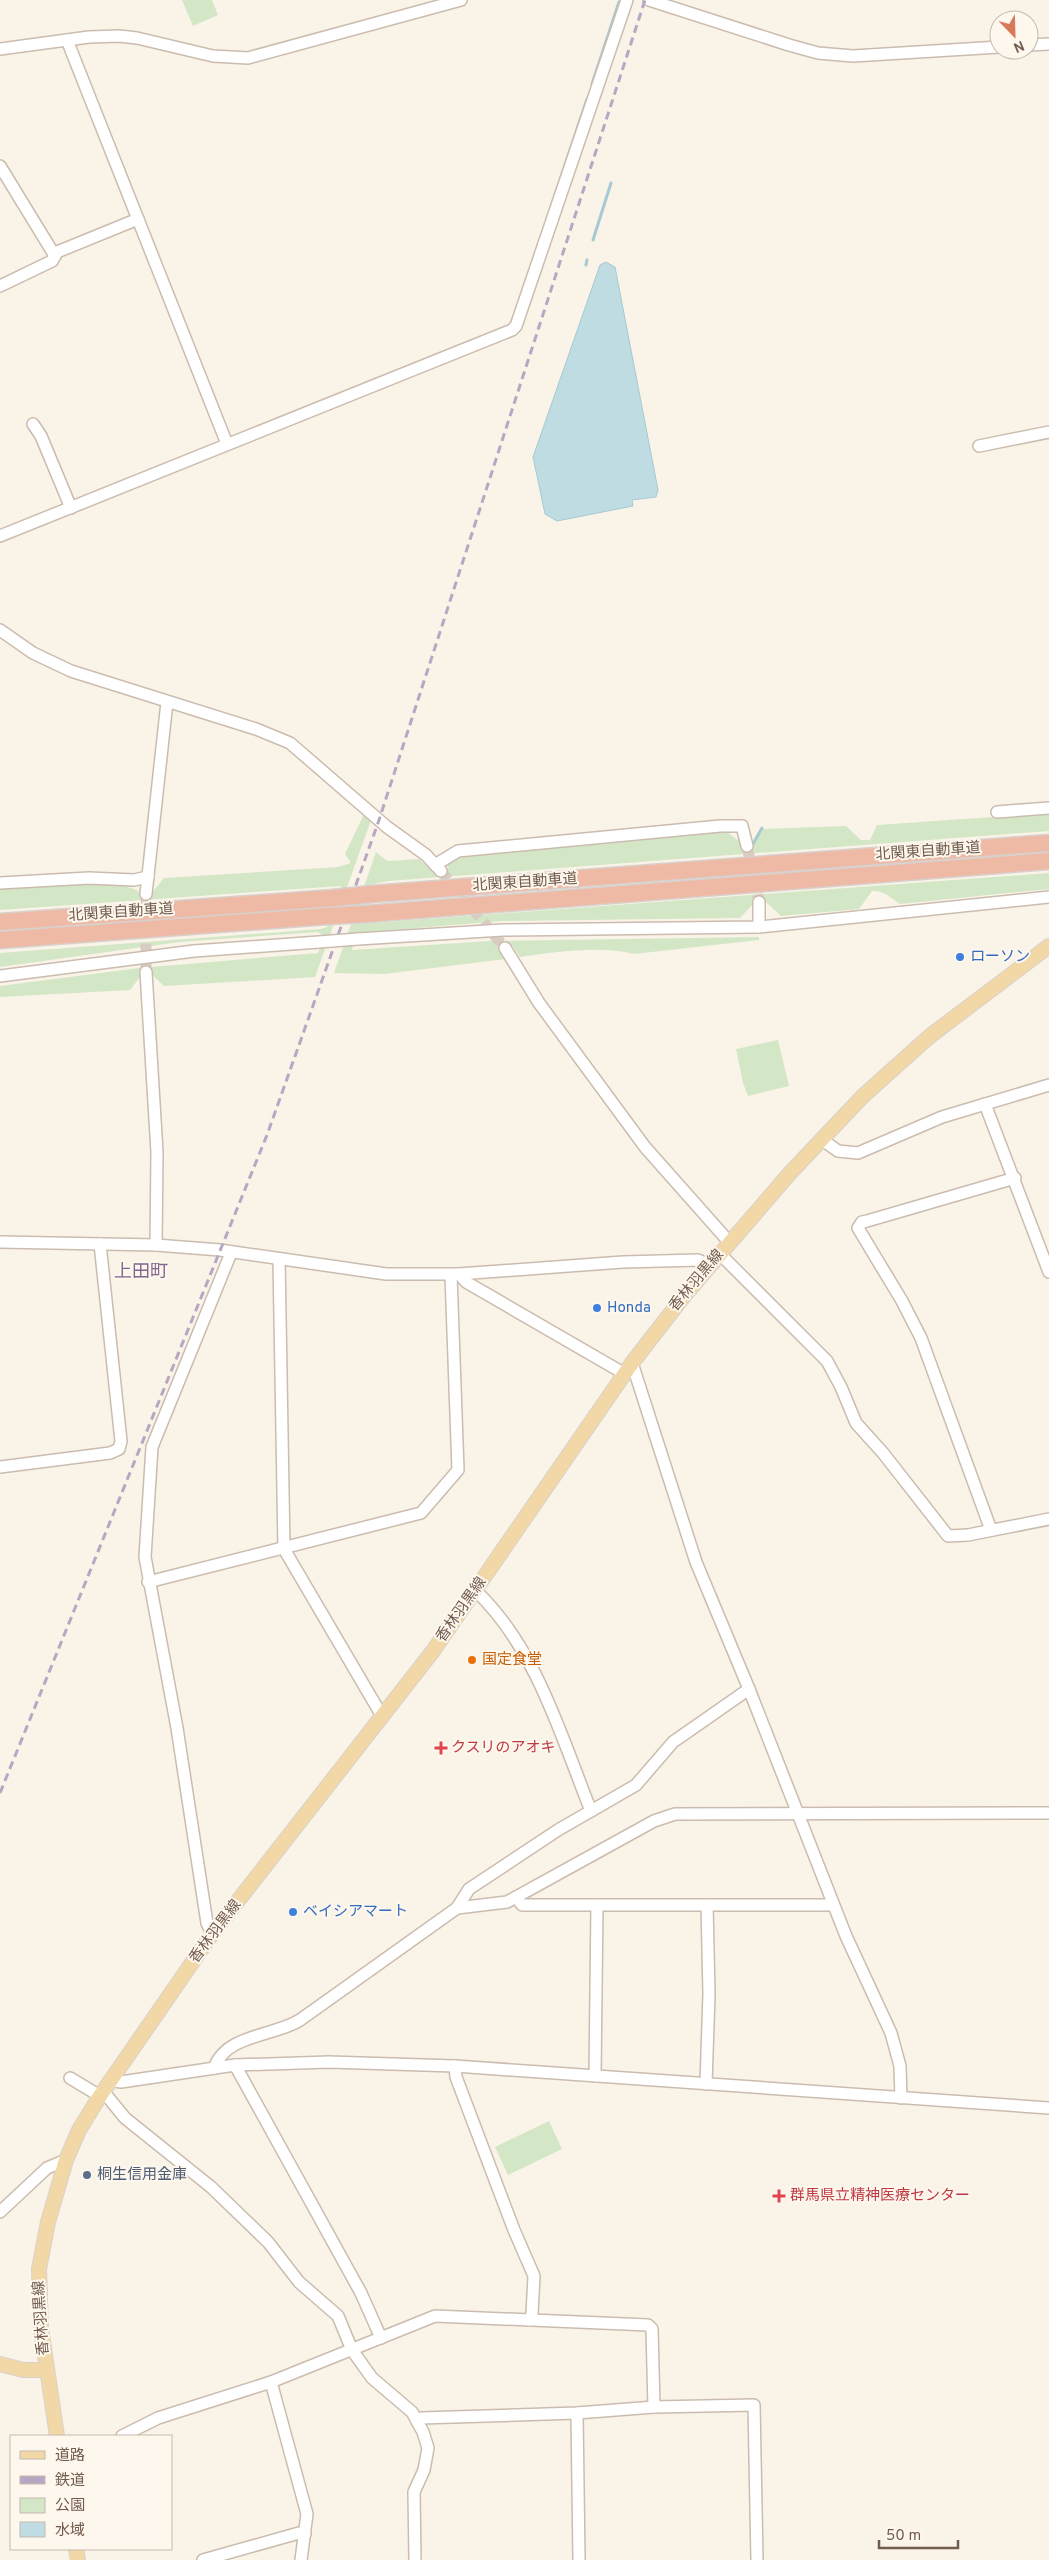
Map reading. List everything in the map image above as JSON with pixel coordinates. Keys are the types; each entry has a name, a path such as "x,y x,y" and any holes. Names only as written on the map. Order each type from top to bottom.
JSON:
{"highway":[{"name":"北関東自動車道","path":"0,922 1049,843"},
{"name":"北関東自動車道","path":"0,940 366,914 1049,861"}],"main road":[{"name":"香林羽黒線","path":"57,2435 39,2310 40,2269 48,2222 66,2160 79,2130 104,2089 212,1934 434,1651 628,1369 710,1265 821,1140 863,1096 930,1036 1049,946"},
{"path":"0,2364 23,2370 47,2370"}],"street":[{"path":"0,49 104,36 137,38 206,55 248,58 281,51 461,0"},
{"path":"0,536 512,330 516,326 627,0"},
{"path":"649,0 818,53 853,56 989,48"},
{"path":"67,40 227,444"},
{"path":"0,166 55,256"},
{"path":"0,286 52,261 57,252 138,219"},
{"path":"33,424 41,436 71,508"},
{"path":"979,446 1049,432"},
{"path":"0,630 33,653 71,671 256,729 290,743 438,868 458,851 720,826 742,826 747,846"},
{"path":"146,894 167,702"},
{"path":"997,812 1049,808"},
{"path":"0,883 89,878 134,880 148,876"},
{"path":"0,976 194,951 503,930 759,927 1049,897"},
{"path":"759,902 759,927"},
{"path":"505,948 539,1003 644,1147 730,1243"},
{"path":"146,972 157,1152 156,1245"},
{"path":"821,1140 838,1151 851,1154 858,1153 916,1127 1049,1085"},
{"path":"985,1104 1015,1178 1049,1272"},
{"path":"991,1530 921,1338 902,1301 858,1228 862,1222 868,1220 1015,1178"},
{"path":"0,1242 156,1245 386,1274 455,1275 623,1262 698,1260 710,1265"},
{"path":"0,1467 110,1453 119,1449 121,1440 100,1244"},
{"path":"212,1934 207,1922 177,1728 148,1582 145,1557 152,1447 231,1253"},
{"path":"720,1254 827,1362 841,1386 856,1423 883,1453 944,1533 950,1537 1049,1519"},
{"path":"279,1259 284,1549 382,1716"},
{"path":"148,1582 421,1513 458,1470 455,1275"},
{"path":"455,1275 628,1369 696,1562 749,1689 833,1905 891,2033 900,2066 901,2098"},
{"path":"476,1591 496,1610 511,1630 547,1700 590,1811"},
{"path":"214,2068 218,2057 230,2046 292,2025 457,1908 469,1889 558,1830 636,1784 673,1742 749,1689"},
{"path":"457,1908 507,1902 654,1820 668,1815 693,1812 1049,1813"},
{"path":"516,1897 522,1904 833,1905"},
{"path":"595,2076 597,1905"},
{"path":"706,2084 709,1994 708,1905"},
{"path":"104,2089 121,2082 235,2065 329,2062 455,2066 1049,2108"},
{"path":"235,2065 361,2293 381,2338"},
{"path":"455,2066 459,2086 514,2230 534,2276 532,2314 529,2320"},
{"path":"70,2078 104,2089 125,2118 211,2187 268,2242 299,2282 338,2316 352,2350 372,2378 412,2412 428,2448 422,2476 414,2492 415,2560"},
{"path":"0,2212 47,2168 66,2160"},
{"path":"124,2435 158,2418 271,2382 440,2316 648,2325 652,2329 654,2407"},
{"path":"271,2382 307,2514 301,2560"},
{"path":"417,2421 422,2418 577,2413 654,2407 754,2405 757,2560"},
{"path":"577,2413 579,2560"},
{"path":"204,2560 299,2533 305,2534"}],"green space":[{"path":"182,0 212,0 218,15 193,26"},
{"path":"1049,813 1049,831 389,881 373,884 359,924 1049,873 1049,889 900,904 883,893 872,891 859,909 781,916 766,902 754,903 740,918 503,921 356,933 352,950 490,941 759,937 759,940 634,954 621,951 592,950 562,951 520,957 512,945 499,951 506,959 384,974 334,973 376,852 387,861 419,859 435,873 449,868 446,865 458,857 726,831 740,842 741,846 754,844 763,829 846,826 861,840 870,840 877,825"},
{"path":"364,814 371,820 315,977 164,986 152,975 152,972 140,973 140,977 130,990 0,997 0,986 139,968 318,953 324,936 318,932 179,942 0,967 0,953 321,929 327,927 341,886 0,910 0,889 91,883 110,884 138,891 139,894 151,894 164,878 338,867 351,863 345,854"},
{"path":"778,1040 789,1086 748,1096 743,1083 736,1049"},
{"path":"549,2121 562,2149 508,2175 495,2147"}],"water":[{"path":"606,262 615,267 658,490 656,497 632,500 633,506 557,521 545,514 533,457 600,265"}],"waterway":[{"path":"592,84 619,2"},
{"path":"550,210 587,99"},
{"path":"593,240 611,183"},
{"path":"586,265 587,260"},
{"path":"753,844 762,828"}],"tunnel":[{"path":"747,846 759,902"},
{"path":"441,871 505,948"},
{"path":"146,894 146,972"}],"railway":[{"path":"0,1793 267,1135 379,820 645,0"}],"place":[{"name":"ローソン","path":"960,957"},
{"name":"Honda","path":"597,1308"},
{"name":"国定食堂","path":"472,1660"},
{"name":"クスリのアオキ","path":"441,1748"},
{"name":"ベイシアマート","path":"293,1912"},
{"name":"桐生信用金庫","path":"87,2175"},
{"name":"群馬県立精神医療センター","path":"779,2196"}],"district":[{"name":"上田町","path":"141,1272"}]}
